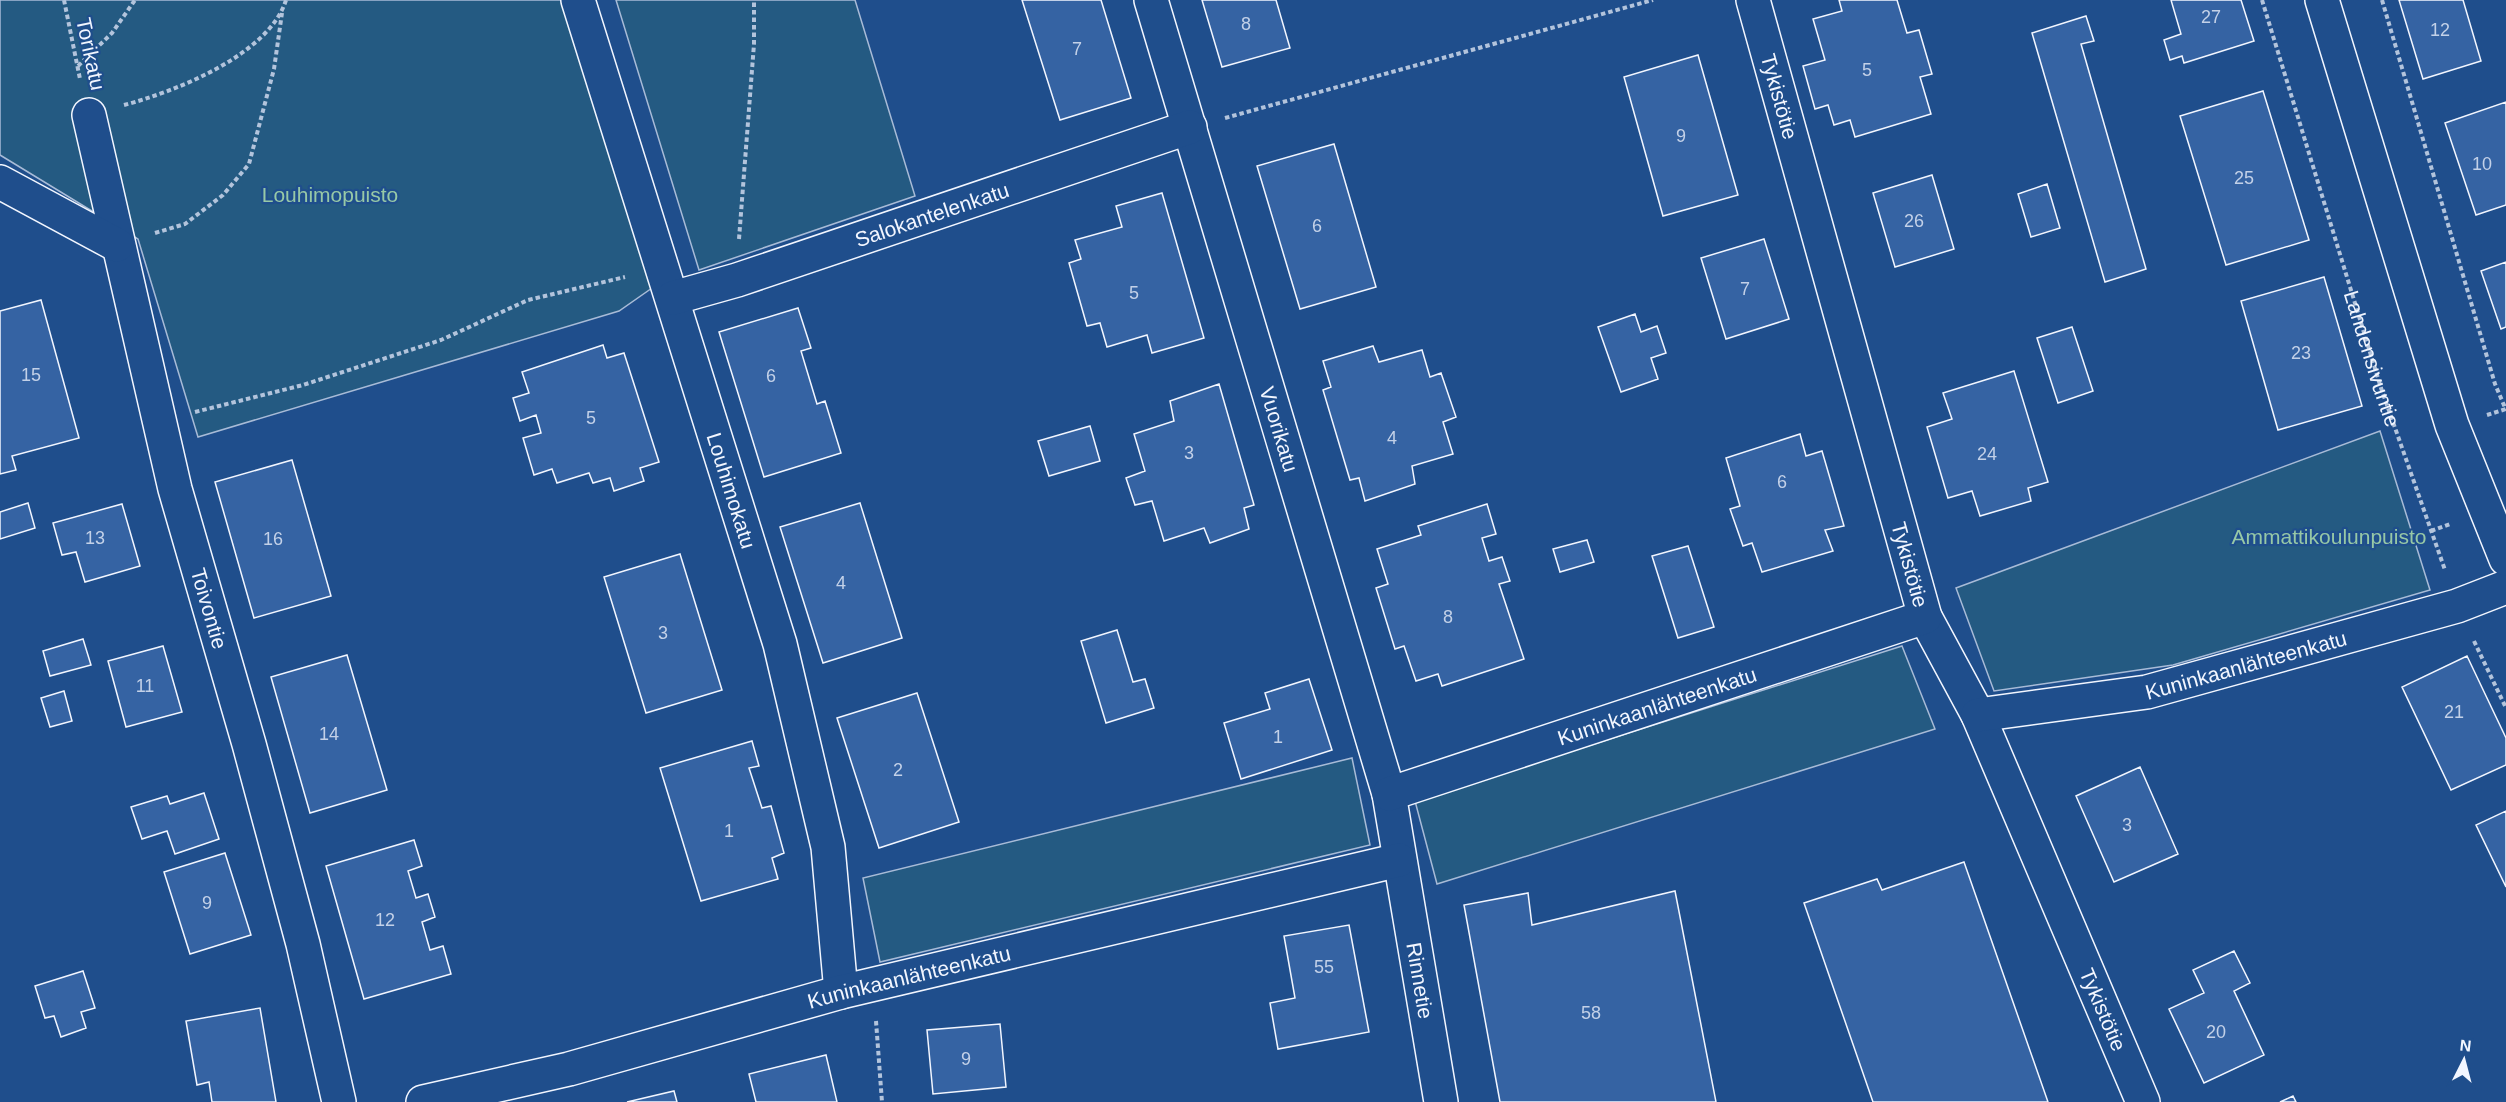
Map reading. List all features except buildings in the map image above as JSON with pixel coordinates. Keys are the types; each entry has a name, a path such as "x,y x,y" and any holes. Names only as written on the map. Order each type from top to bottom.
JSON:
{"street":[{"name":"Louhimokatu","path":"578,0 780,644 828,847 841,992"},
{"name":"Vuorikatu","path":"1151,0 1389,794 1399,860"},
{"name":"Tykistötie","path":"1753,0 1925,617 1978,715 2143,1102"},
{"path":"2322,0 2452,425 2506,559"},
{"name":"Toivontie","path":"89,115 117,245 130,290 175,489 249,744 300,933 339,1102"},
{"name":"Salokantelenkatu","path":"673,298 737,280 1190,127"},
{"path":"5,193 117,245"},
{"name":"Kuninkaanlähteenkatu","path":"1978,715 2147,692 2457,606 2506,587"},
{"name":"Kuninkaanlähteenkatu","path":"1389,794 1925,617"},
{"name":"Kuninkaanlähteenkatu","path":"423,1102 569,1069 873,984 1399,860"},
{"name":"Rinnetie","path":"1399,860 1441,1102"}],"path":[{"name":"Torikatu","path":"64,0 89,115"},
{"path":"77,67 112,33 135,0"},
{"path":"117,245 184,224 223,195 249,164 274,69 282,11 286,0"},
{"path":"737,280 754,44 754,0"},
{"path":"1190,127 1653,0"},
{"name":"Lahdensivuntie","path":"2262,0 2381,388 2457,606 2506,708"},
{"path":"2382,0 2495,384 2506,410"},
{"path":"89,115 176,90 221,67 259,38 282,11"},
{"path":"160,421 303,385 441,340 528,300 609,280"},
{"path":"873,984 882,1102"}],"green space":[{"name":"Louhimopuisto","path":"0,0 561,0 652,288 619,311 198,437 138,239 0,155"},
{"path":"616,0 855,0 915,196 699,270"},
{"name":"Ammattikoulunpuisto","path":"2380,431 2430,590 2173,665 1994,691 1956,588"},
{"path":"1902,646 1935,729 1437,884 1415,801"},
{"path":"1352,758 1370,845 880,962 863,878"}]}
